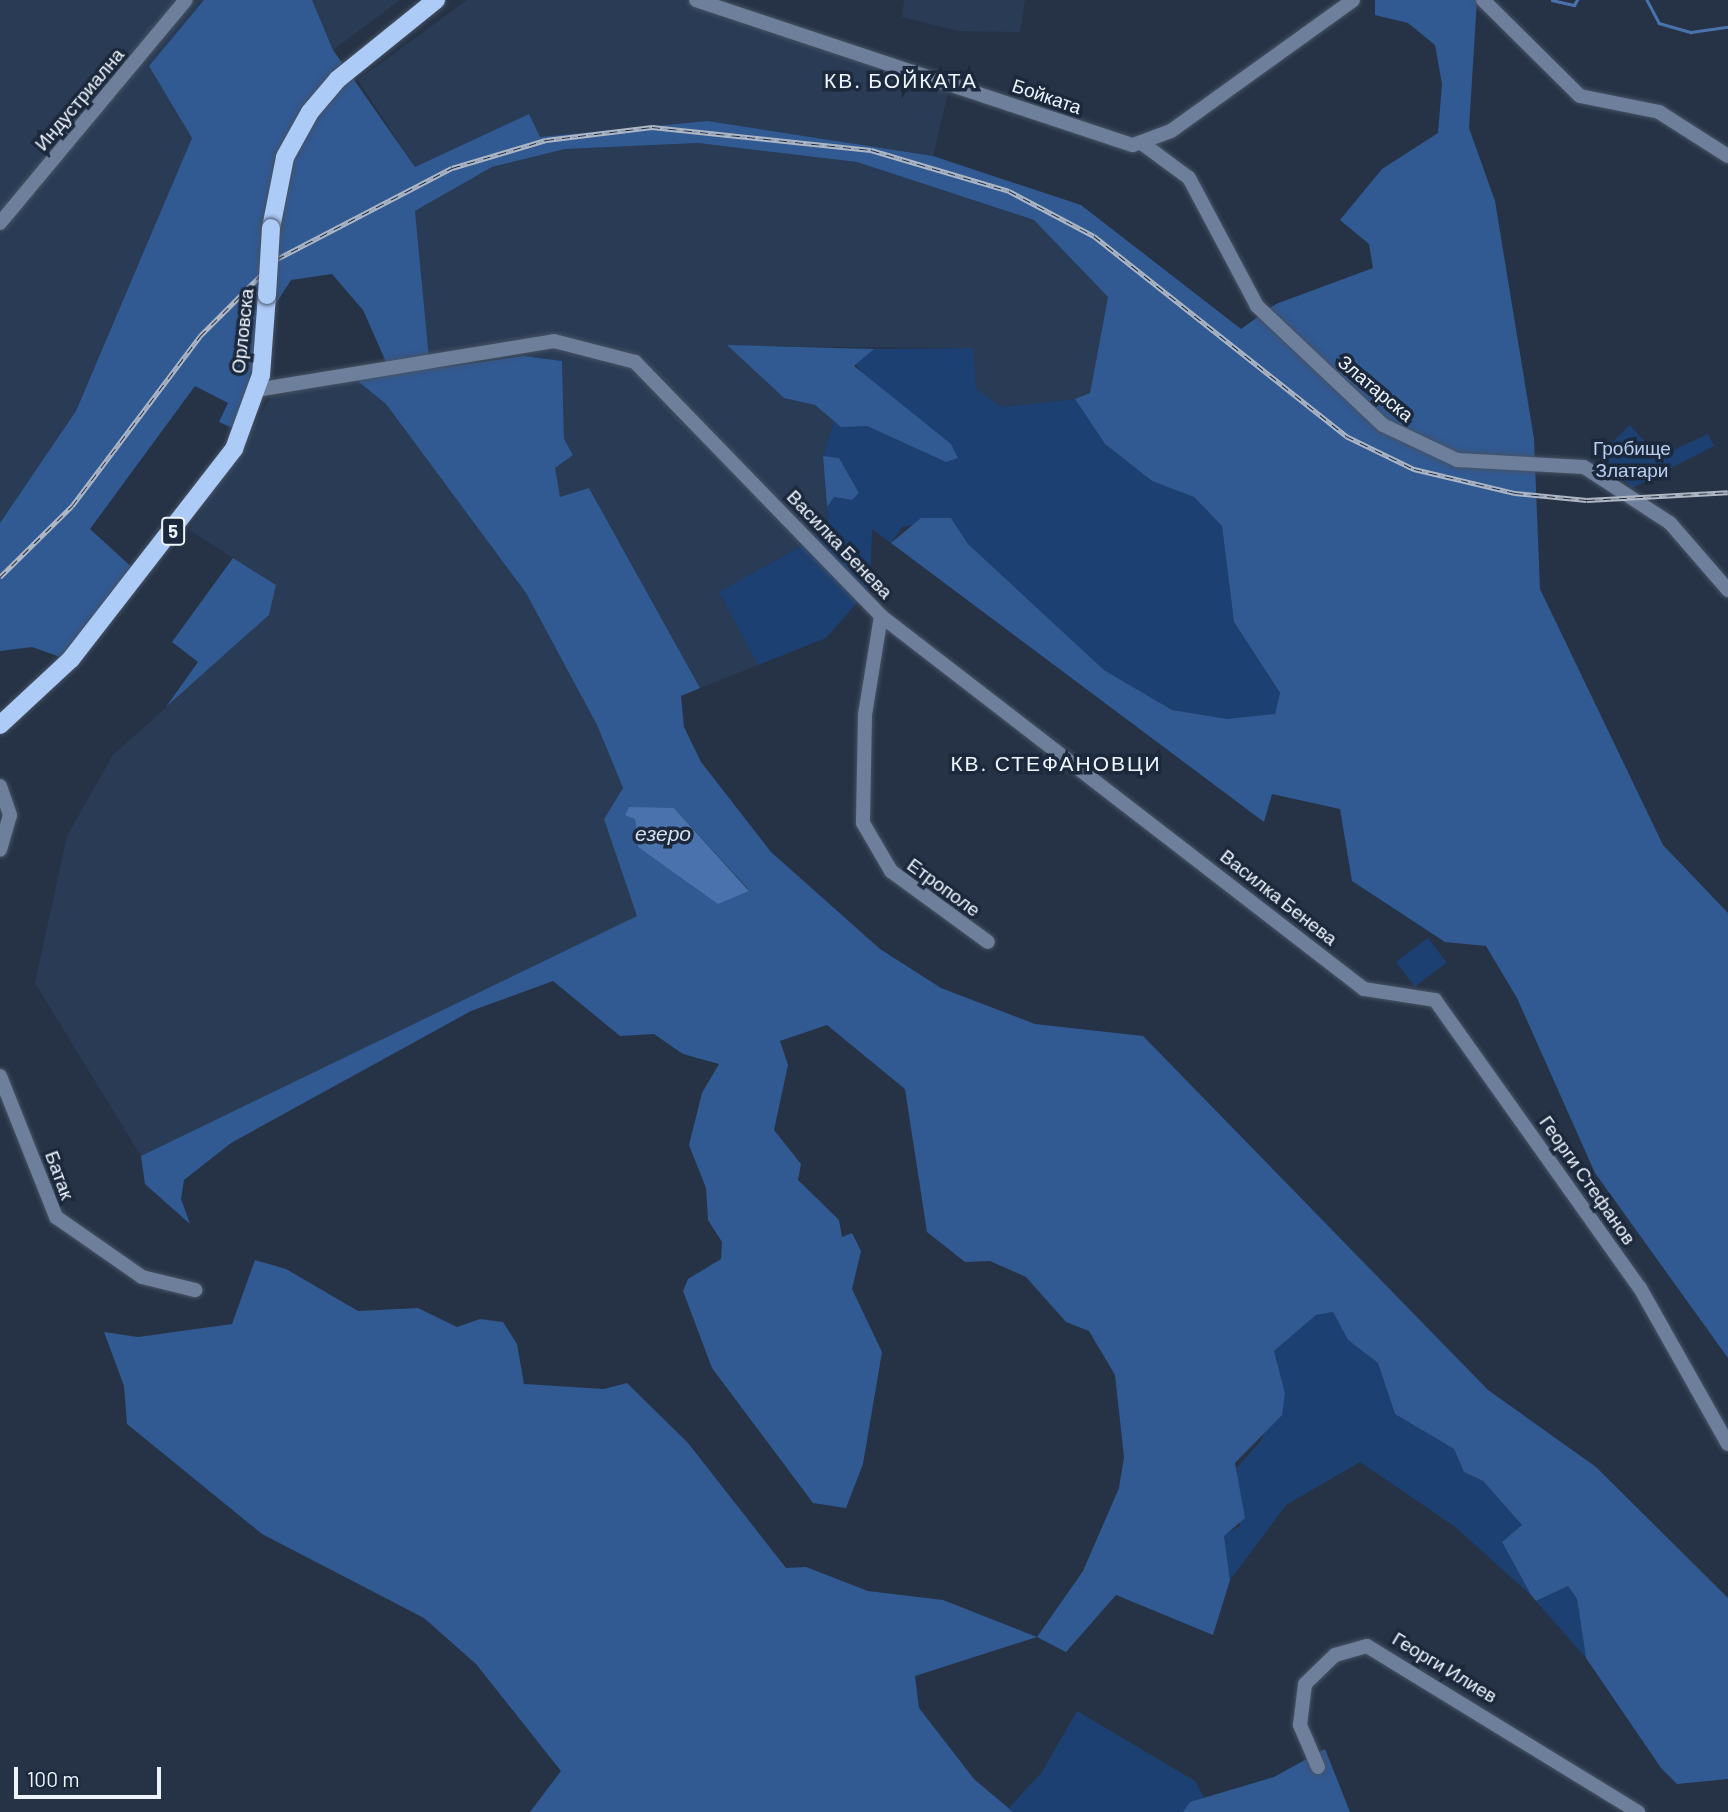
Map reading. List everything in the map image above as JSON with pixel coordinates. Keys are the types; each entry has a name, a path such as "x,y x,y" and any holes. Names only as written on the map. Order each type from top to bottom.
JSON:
{"main road":[{"name":"Орловска","path":"0,725 71,659 214,480 241,435 256,390 267,295 271,228 285,157 310,112 338,79 436,0"}],"street":[{"name":"Индустриална","path":"0,223 186,0"},
{"name":"Бойката","path":"696,0 1143,144"},
{"path":"1143,144 1353,0"},
{"path":"1483,0 1580,96 1659,112 1728,156"},
{"name":"Златарска","path":"1143,144 1189,178 1257,306 1383,425 1457,460 1584,467 1670,523 1728,590"},
{"name":"Василка Бенева","path":"256,390 530,343 554,341 624,356 660,382 881,616 1374,993"},
{"name":"Етрополе","path":"881,616 868,696 861,803 866,832 891,871 915,894 988,942"},
{"path":"0,786 10,815 0,850"},
{"name":"Георги Стефанов","path":"1374,993 1424,995 1448,1014 1640,1288 1728,1444"},
{"name":"Батак","path":"0,1076 56,1217 142,1277 195,1290"},
{"name":"Георги Илиев","path":"1318,1767 1300,1725 1305,1684 1335,1655 1367,1646 1639,1812"}],"shaded area":[{"path":"0,0 204,0 150,66 192,138 76,411 0,523"},
{"path":"204,0 312,0 333,50 415,167 529,114 540,137 707,121 933,156 1081,205 1241,329 1276,304 1373,268 1369,244 1340,220 1382,169 1438,133 1442,84 1435,45 1408,23 1375,15 1375,0 1477,0 1469,128 1495,201 1534,439 1540,589 1663,845 1728,913 1728,1358 1595,1173 1517,998 1486,946 1445,942 1352,881 1340,809 1272,794 1264,822 891,543 921,518 951,518 968,544 1104,670 1172,710 1227,719 1275,714 1280,693 1234,622 1222,526 1194,497 1152,481 1105,444 1075,399 1090,393 1108,297 1034,220 857,162 698,143 565,149 492,167 415,211 430,369 524,356 562,361 564,439 573,455 555,468 560,497 589,488 700,688 681,696 684,727 701,762 771,852 880,949 941,988 1035,1024 1143,1036 1488,1390 1596,1467 1728,1598 1728,1779 1677,1784 1661,1768 1586,1658 1577,1599 1568,1586 1536,1601 1502,1542 1522,1525 1483,1481 1464,1472 1454,1449 1395,1414 1378,1363 1348,1340 1333,1312 1316,1315 1274,1351 1285,1393 1282,1415 1235,1463 1245,1518 1224,1536 1230,1580 1213,1635 1116,1595 1066,1652 1037,1637 1083,1571 1119,1488 1124,1457 1115,1375 1089,1331 1066,1322 1026,1277 990,1261 965,1262 927,1232 905,1089 827,1025 780,1041 788,1065 774,1130 801,1164 798,1180 839,1220 842,1237 852,1233 861,1251 852,1289 882,1352 863,1464 846,1508 813,1503 712,1368 683,1291 688,1279 721,1259 722,1242 708,1220 706,1188 689,1145 702,1093 719,1064 683,1054 654,1034 620,1036 553,981 471,1011 231,1143 184,1180 181,1199 190,1224 145,1184 141,1156 637,916 604,819 623,788 597,725 526,593 386,404 354,378 386,362 363,310 332,274 291,280 277,302 255,352 239,431 219,422 228,403 195,386 90,529 136,571 66,659 32,647 0,651 0,523 76,411 192,138 149,66","holes":["674,808 749,890 673,868 638,847 635,819"]},
{"path":"312,0 400,0 333,50"},
{"path":"467,0 685,0 949,88 933,156 707,121 540,137 529,114 415,167 358,80"},
{"path":"904,0 1025,0 1020,32 958,31 902,17"},
{"path":"698,143 857,162 1034,220 1108,297 1090,393 1075,399 1002,407 976,389 972,348 728,346 784,398 815,405 834,421 823,456 828,531 719,592 758,665 700,688 590,489 560,498 554,468 573,455 564,439 562,361 524,356 430,370 415,211 492,167 565,149"},
{"path":"727,345 874,349 854,366 951,444 958,458 946,462 867,426 841,427 815,405 784,398"},
{"path":"354,378 386,404 526,593 597,725 623,788 604,819 638,916 141,1156 35,983 67,836 113,755 269,615 276,585 189,530 271,397"},
{"path":"823,456 839,458 859,493 852,500 834,497 827,507"},
{"path":"233,558 276,585 269,615 166,707 198,662 172,642"},
{"path":"255,1260 286,1269 358,1311 418,1308 457,1327 480,1319 503,1322 517,1344 524,1384 604,1389 627,1383 688,1443 786,1568 806,1567 868,1591 943,1600 1037,1637 915,1676 919,1708 974,1779 1013,1812 530,1812 561,1771 476,1664 424,1618 262,1534 127,1424 124,1386 104,1332 138,1337 232,1324"},
{"path":"1325,1749 1350,1812 1183,1812 1190,1802 1274,1777"}],"green space":[{"path":"973,348 976,389 1002,407 1075,399 1105,444 1152,481 1194,497 1222,526 1234,622 1280,694 1275,715 1227,720 1172,710 1104,670 968,544 951,518 902,527 891,543 872,529 870,588 826,638 758,665 719,592 828,531 827,507 834,497 851,500 859,493 839,458 823,456 834,421 867,426 946,462 951,444 870,386 854,361 874,349"},
{"name":"Гробище Златари","path":"1630,425 1658,457 1708,434 1714,446 1632,488 1599,455"},
{"path":"1428,938 1447,963 1415,987 1396,962"},
{"path":"1333,1312 1348,1340 1378,1363 1395,1414 1454,1449 1464,1472 1483,1481 1522,1525 1502,1542 1531,1595 1454,1526 1360,1462 1286,1505 1230,1580 1224,1535 1240,1526 1239,1488 1232,1473 1260,1442 1285,1393 1274,1351 1316,1315"},
{"path":"1568,1586 1577,1599 1586,1658 1536,1601"},
{"path":"1077,1711 1195,1781 1204,1797 1183,1812 1013,1812 1009,1808 1042,1772"}],"water":[{"name":"езеро","path":"629,807 674,808 749,891 718,904 638,847 635,819 625,815"}],"waterway":[{"path":"1552,0 1574,5 1577,0"},
{"path":"1647,0 1659,23 1691,32 1728,27"}],"railway":[{"path":"0,577 72,506 200,336 277,259 452,168 546,140 652,127 871,150 1009,191 1094,236 1346,436 1414,469 1515,493 1587,500 1728,492"}],"district":[{"name":"КВ. БОЙКАТА","path":"901,80"},
{"name":"КВ. СТЕФАНОВЦИ","path":"1056,763"}]}
